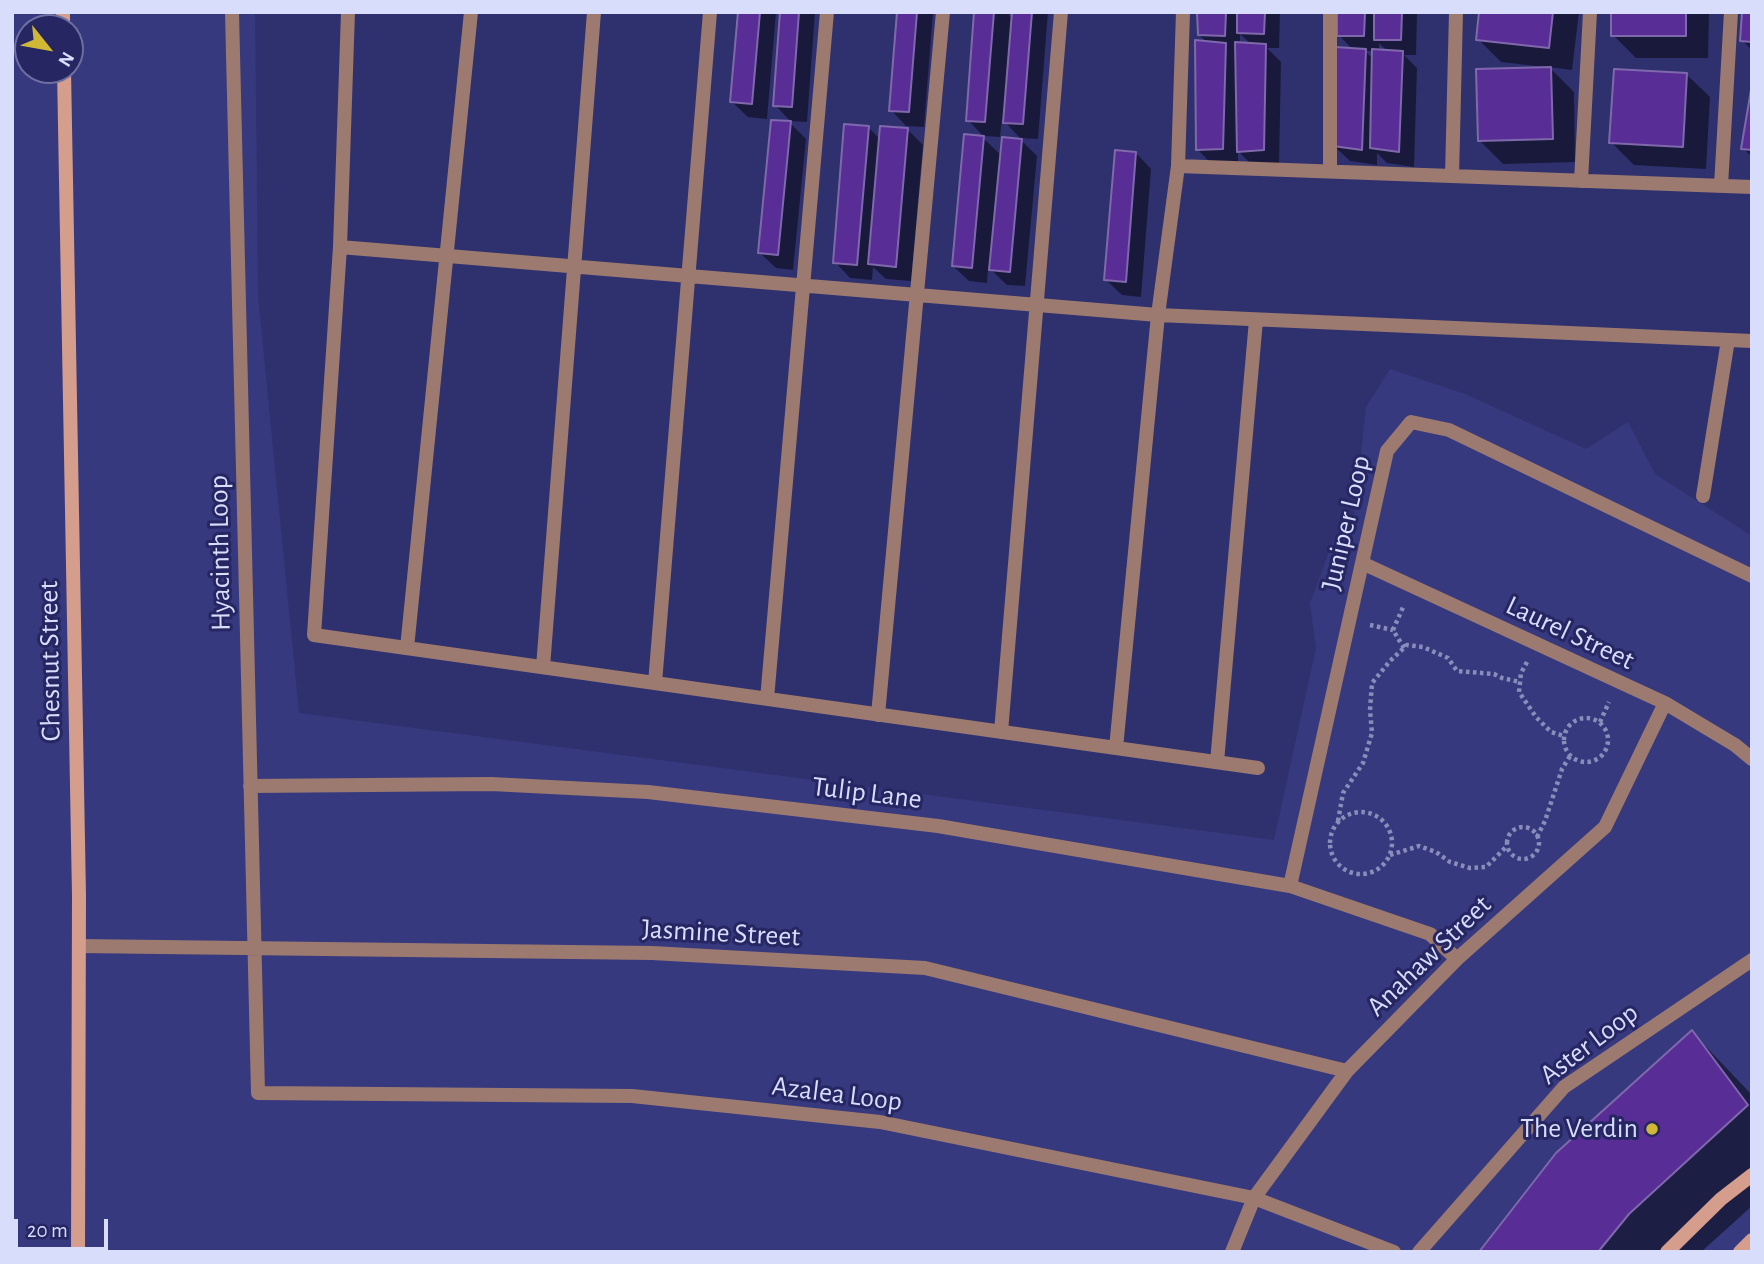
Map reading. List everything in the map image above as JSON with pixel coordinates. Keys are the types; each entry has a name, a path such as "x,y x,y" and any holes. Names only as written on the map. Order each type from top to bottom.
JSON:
{"street":[{"name":"Hyacinth Loop","path":"232,12 258,1093"},
{"path":"348,12 340,247 314,635 1258,768"},
{"path":"407,648 471,12"},
{"path":"543,667 594,12"},
{"path":"655,683 709,12"},
{"path":"767,699 827,12"},
{"path":"878,715 943,12"},
{"path":"1001,732 1061,12"},
{"path":"1116,748 1157,315 1178,166 1183,12"},
{"path":"1330,172 1331,12"},
{"path":"1452,176 1456,12"},
{"path":"1581,181 1590,12"},
{"path":"1721,186 1731,12"},
{"name":"Chesnut Street","path":"64,84 79,946 78,1252"},
{"path":"1178,166 1752,187"},
{"path":"340,247 1157,315 1752,341"},
{"path":"1217,762 1256,320"},
{"path":"1703,496 1728,340"},
{"name":"Juniper Loop","path":"1290,886 1387,451 1411,422 1448,430 1752,576"},
{"name":"Laurel Street","path":"1362,563 1665,703 1752,758"},
{"name":"Anahaw Street","path":"1232,1252 1254,1198 1347,1071 1457,959 1605,827 1665,703"},
{"name":"Tulip Lane","path":"250,786 491,784 648,792 938,826 1290,886 1430,934 1457,959"},
{"name":"Jasmine Street","path":"79,946 652,953 925,968 1347,1071"},
{"name":"Aster Loop","path":"1419,1252 1564,1087 1752,960"},
{"name":"Azalea Loop","path":"258,1093 632,1096 880,1122 1254,1198 1394,1252"},
{"path":"1667,1252 1721,1199 1752,1175"},
{"path":"1740,1252 1752,1240"}],"path":[{"path":"1404,648 1393,630 1412,586"},
{"path":"1536,644 1521,673 1519,692 1536,717 1551,732 1564,736"},
{"path":"1338,821 1346,815 1364,811 1382,820 1392,837 1390,856 1385,863 1370,873 1352,873 1334,859 1329,845 1330,836 1338,821 1343,793 1363,763 1372,733 1372,683 1407,645 1423,647 1448,658 1457,671 1494,674 1520,682"},
{"path":"1578,719 1593,719 1600,723 1607,733 1607,746 1599,758 1584,763 1570,756 1564,743 1566,729 1578,719"},
{"path":"1537,837 1530,829 1516,828 1508,836 1508,851 1517,858 1527,859 1536,853 1537,837 1549,812 1562,769 1570,756"},
{"path":"1390,856 1419,846 1436,852 1450,862 1470,867 1486,867 1507,846"}],"shaded area":[{"path":"12,12 255,12 258,296 299,713 1274,840 1316,648 1310,603 1335,536 1354,516 1366,407 1390,369 1465,394 1586,449 1628,422 1655,474 1752,536 1752,1252 12,1252"}],"building":[{"path":"738,12 760,12 752,104 730,102"},
{"path":"780,12 799,12 792,107 773,106"},
{"path":"897,12 917,12 909,112 889,111"},
{"path":"974,12 994,12 985,122 966,121"},
{"path":"1012,12 1032,12 1023,124 1003,123"},
{"path":"1197,12 1226,12 1225,36 1198,35"},
{"path":"1237,12 1265,12 1264,34 1237,33"},
{"path":"1337,12 1365,12 1364,36 1337,36"},
{"path":"1374,12 1402,12 1401,40 1374,40"},
{"path":"1479,12 1553,12 1549,48 1476,40"},
{"path":"1611,12 1686,12 1686,36 1611,36"},
{"path":"1742,12 1752,12 1752,42 1740,41"},
{"path":"1195,40 1226,43 1223,149 1196,150"},
{"path":"1235,42 1266,44 1264,150 1237,152"},
{"path":"1335,47 1366,49 1362,150 1333,146"},
{"path":"1372,49 1403,51 1399,152 1370,148"},
{"path":"1551,67 1553,139 1478,141 1476,69"},
{"path":"1614,69 1687,73 1683,147 1609,143"},
{"path":"1752,84 1752,150 1741,149"},
{"path":"771,120 791,121 778,255 758,253"},
{"path":"844,124 869,126 857,265 833,263"},
{"path":"880,126 908,128 896,267 868,264"},
{"path":"964,134 984,136 972,268 952,266"},
{"path":"1002,137 1022,139 1010,272 989,270"},
{"path":"1115,150 1136,152 1126,282 1104,280"},
{"name":"The Verdin","path":"1692,1030 1748,1105 1629,1214 1598,1252 1479,1252 1556,1153"}],"place":[{"name":"The Verdin","path":"1652,1129"}]}
